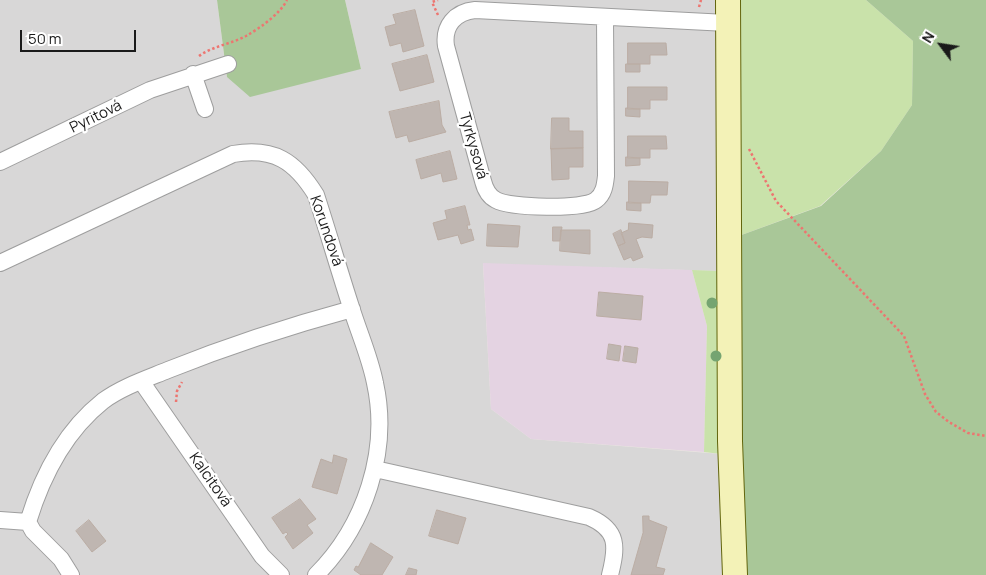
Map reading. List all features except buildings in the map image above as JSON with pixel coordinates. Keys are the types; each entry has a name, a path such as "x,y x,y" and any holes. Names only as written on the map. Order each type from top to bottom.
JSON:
{"street":[{"path":"728,0 730,441 735,575"},
{"name":"Tyrkysová","path":"605,18 606,176 603,192 598,199 583,206 515,204 496,200 486,190 483,181 446,46 445,37 447,29 458,14 474,10 727,24"},
{"name":"Pyritová","path":"0,162 192,68 228,64"},
{"path":"192,68 204,109"},
{"name":"Korundová","path":"0,263 212,162 233,154 252,150 271,153 291,164 306,178 316,195 376,384 379,444 375,469 357,516 342,542 316,575"},
{"path":"70,575 53,550 33,531 28,522 36,495 48,470 71,433 104,401 142,381 252,339 352,309"},
{"name":"Kalcitová","path":"142,381 262,556 282,575"},
{"path":"375,469 595,519 609,530 615,542 616,552 610,575"},
{"path":"0,520 28,522"}],"path":[{"path":"192,68 207,51 246,36 283,8 287,0"},
{"path":"747,146 776,201 904,336 925,394 936,412 968,433 986,436"},
{"path":"176,406 177,391 184,379"}],"shaded area":[{"path":"0,0 217,0 227,77 361,69 345,0 716,0 718,271 483,264 491,409 531,439 721,454 726,575 0,575"},
{"path":"483,263 692,270 707,326 704,452 531,439 491,409"}],"green space":[{"path":"217,0 345,0 361,69 250,97 227,77"},
{"path":"736,0 866,0 913,41 912,105 881,151 820,206 736,237"},
{"path":"866,0 986,0 986,575 742,575 736,237 821,206 881,151 912,105 913,41"},
{"path":"692,270 718,271 721,454 704,452 707,326"}]}
